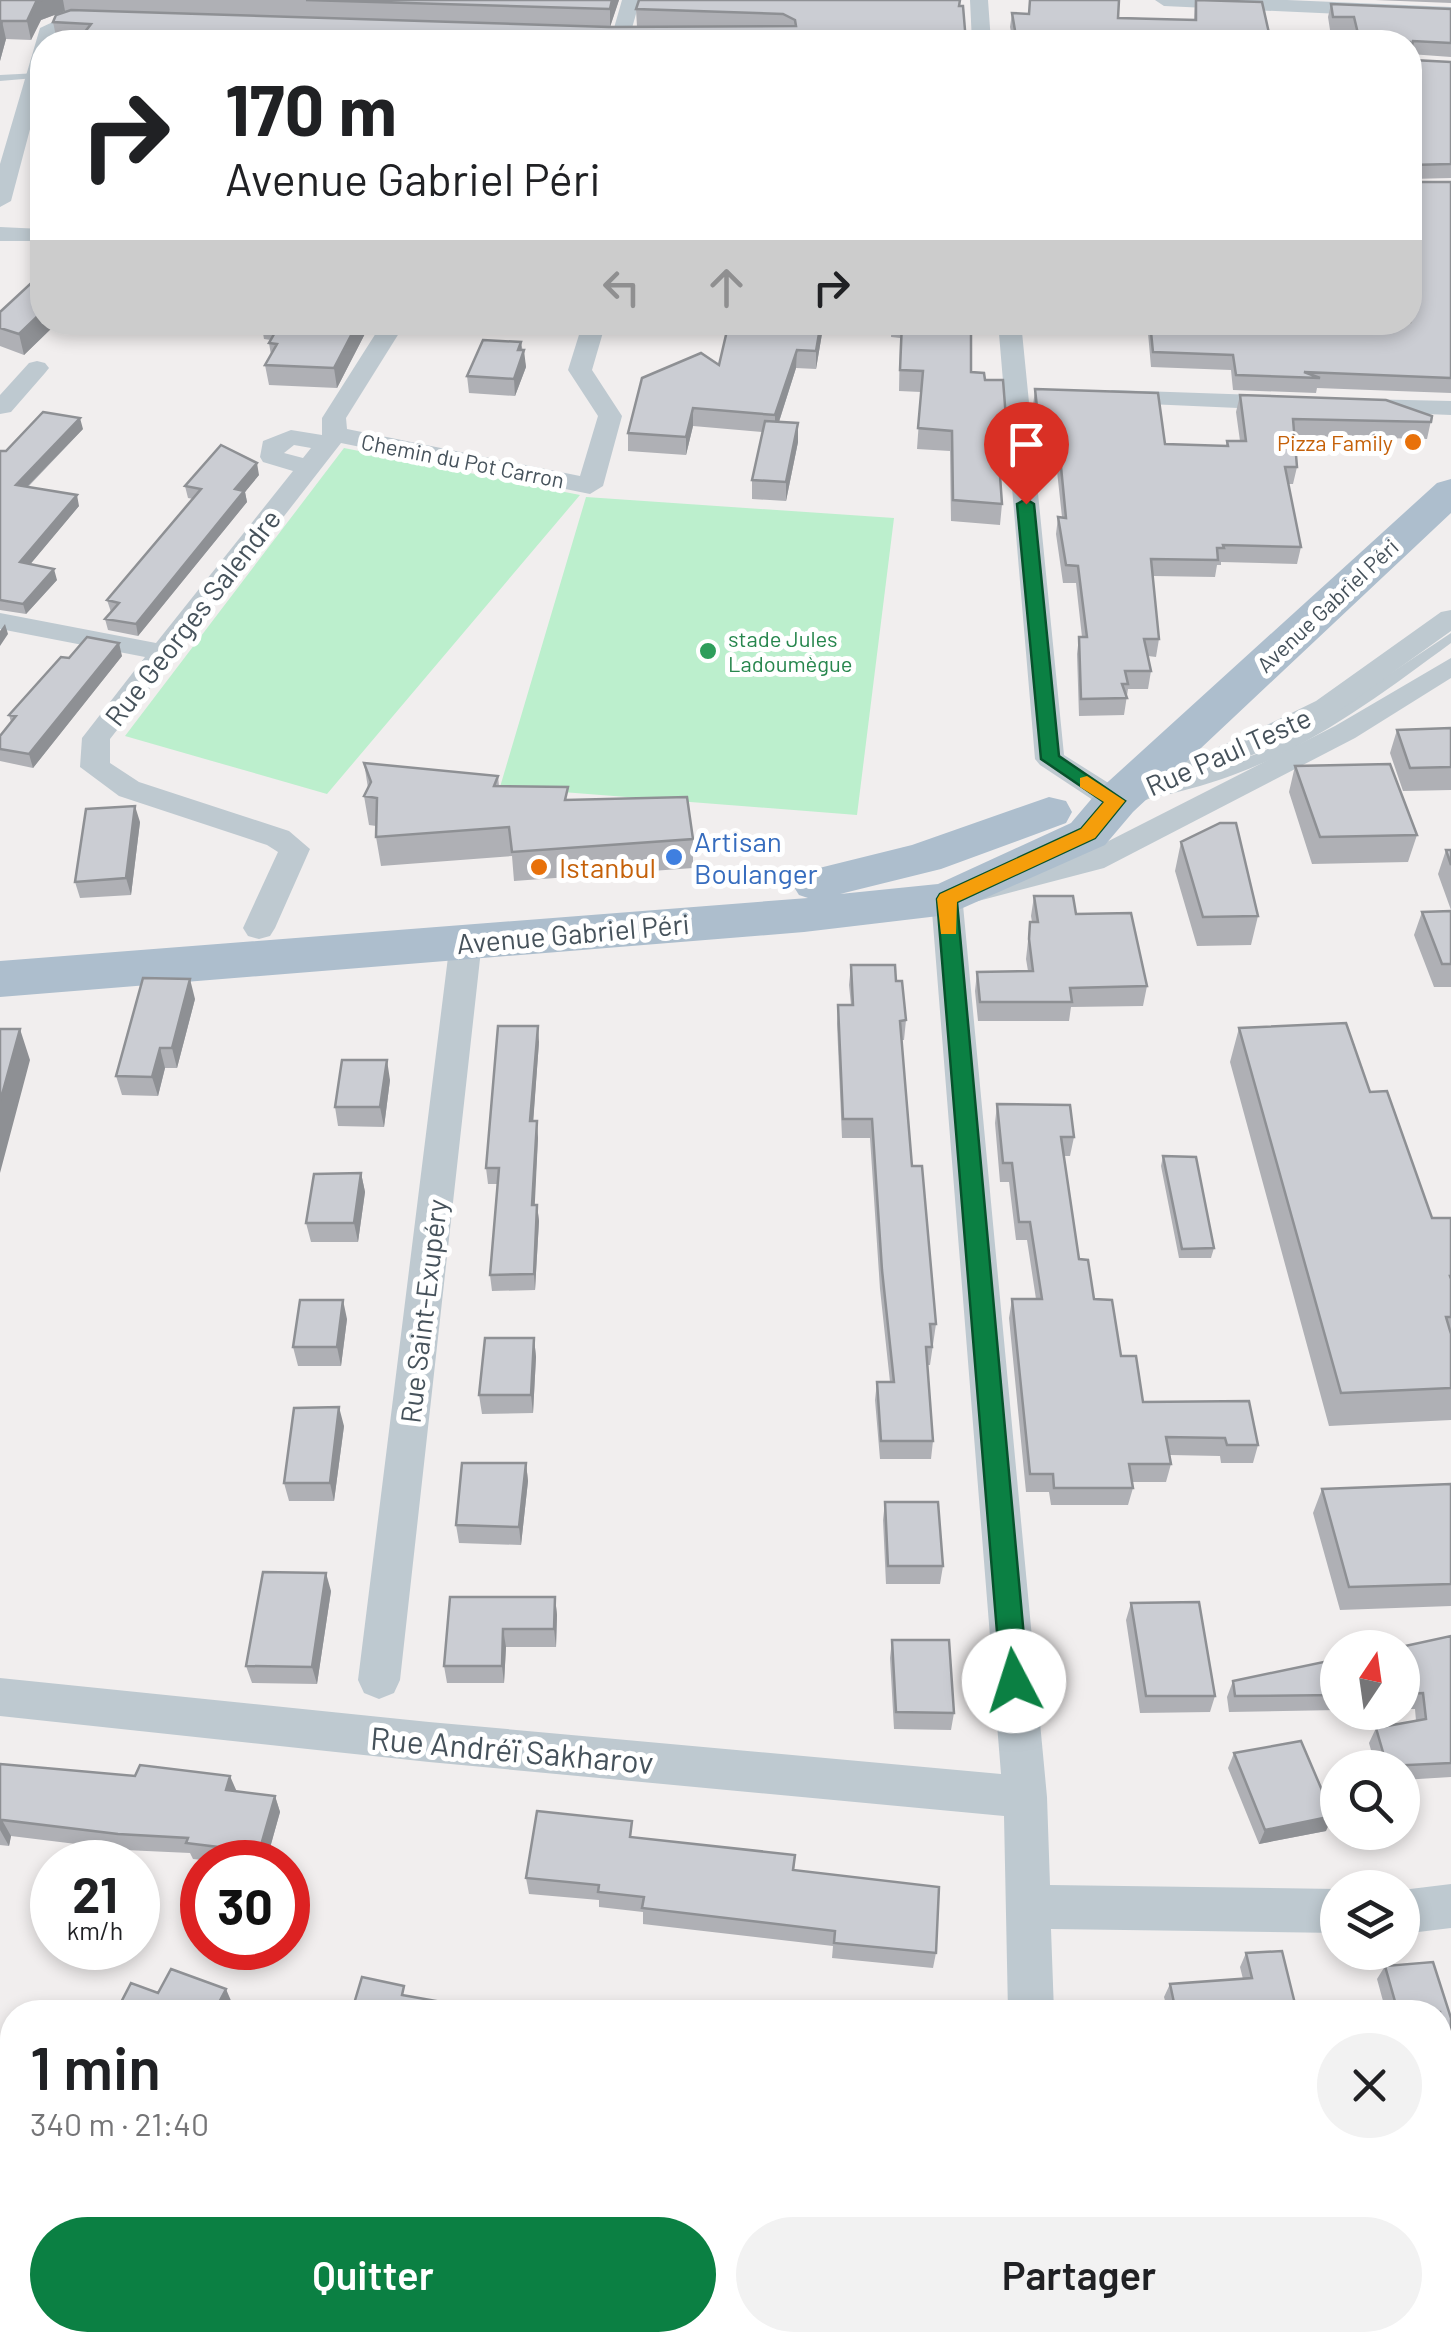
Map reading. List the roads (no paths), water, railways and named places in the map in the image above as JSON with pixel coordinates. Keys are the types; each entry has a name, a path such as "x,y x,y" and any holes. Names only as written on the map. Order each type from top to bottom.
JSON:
{"main road":[{"name":"Avenue Gabriel Péri","path":"0,979 804,915 947,899 1088,834 1116,801 1451,491"},
{"name":"Avenue Gabriel Péri","path":"0,947 715,895 816,884 924,858 1042,814 1116,801"}],"street":[{"path":"622,30 631,0"},
{"path":"979,0 981,30"},
{"path":"1164,0 1451,13"},
{"path":"48,30 58,22 122,20"},
{"path":"0,201 8,141 30,87"},
{"path":"0,234 30,235"},
{"name":"Rue Georges Salendre","path":"259,928 295,849 278,838 130,789 95,767 96,738 332,438 334,418 386,335"},
{"name":"Chemin du Pot Carron","path":"332,438 590,486 610,416 580,370 590,335"},
{"path":"1012,335 1025,394 1050,759 1116,801"},
{"path":"1,414 37,368"},
{"path":"1094,396 1451,408"},
{"path":"309,468 281,463 272,457 272,446 291,436 332,438"},
{"path":"0,621 166,653"},
{"name":"Rue Paul Teste","path":"1116,801 1224,757 1326,706 1448,630"},
{"name":"Rue Paul Teste","path":"947,899 1094,861 1345,732 1451,666"},
{"path":"947,899 1025,1797 1031,2000"},
{"name":"Rue Saint-Exupéry","path":"379,1680 466,941"},
{"name":"Rue Andréï Sakharov","path":"0,1697 429,1742 1025,1797"},
{"path":"1420,1910 1451,1906"},
{"path":"1027,1907 1320,1911"}],"lane":[{"path":"0,78 30,75"}],"place":[{"name":"Pizza Family","path":"1413,442"},
{"name":"stade Jules Ladoumègue","path":"708,651"},
{"name":"Artisan Boulanger","path":"674,857"},
{"name":"Istanbul","path":"539,867"}]}
